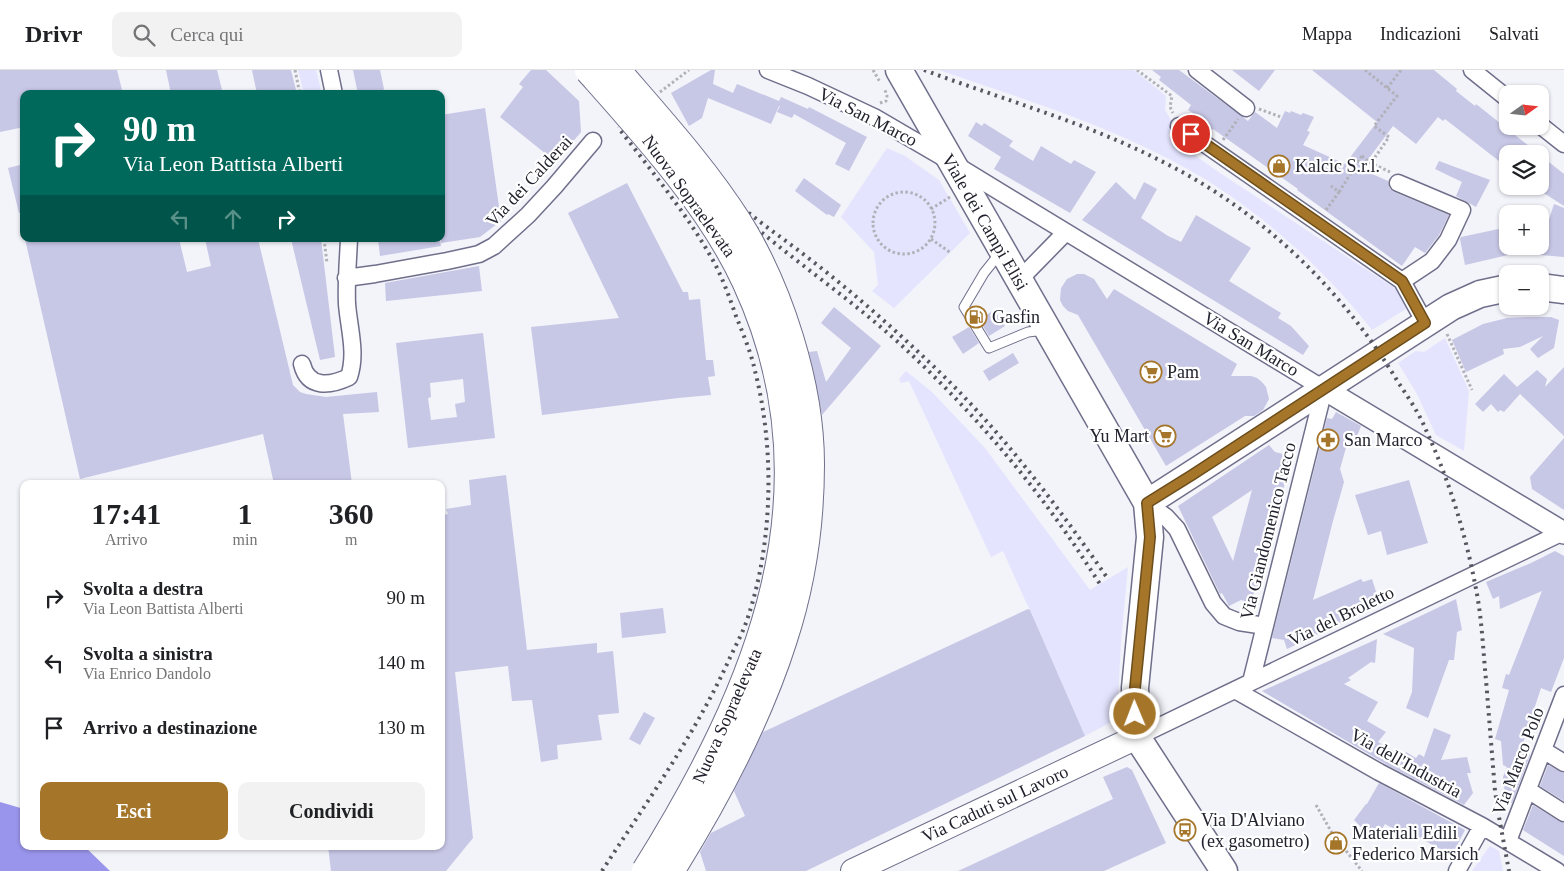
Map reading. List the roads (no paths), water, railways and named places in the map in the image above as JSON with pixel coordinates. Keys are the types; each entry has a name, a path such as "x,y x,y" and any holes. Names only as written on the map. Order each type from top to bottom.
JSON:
{"highway":[{"name":"Nuova Sopraelevata","path":"589,70 637,124 684,182 720,234 746,281 766,330 778,374 786,422 790,465 787,524 778,579 759,644 742,690 707,766 673,828 646,871"},
{"name":"Nuova Sopraelevata","path":"616,70 700,169 738,223 764,271 785,324 798,369 806,418 810,463 806,524 798,582 783,639 761,700 725,774 670,871"}],"main road":[{"name":"Viale dei Campi Elisi","path":"899,70 1147,503"},
{"path":"1549,288 1564,290"},
{"path":"1224,871 1137,737 1135,688 1150,537 1147,503 1324,389 1436,328 1451,307 1480,294 1499,290"},
{"path":"1123,460 1139,469 1156,475 1173,477 1192,475"},
{"name":"Via Caduti sul Lavoro","path":"853,871 1137,737"}],"street":[{"path":"329,70 333,90"},
{"name":"Via San Marco","path":"768,70 808,86 874,117 1563,532"},
{"path":"1197,70 1246,108"},
{"path":"1472,70 1499,92"},
{"path":"1180,126 1402,281 1436,328"},
{"path":"1549,132 1564,144"},
{"name":"Via dei Calderai","path":"346,278 447,261 479,254 494,246 528,215 593,141"},
{"path":"1398,183 1462,210 1448,240 1432,261 1402,281"},
{"path":"1018,280 1066,232"},
{"path":"302,364 304,371 312,381 324,384 338,382 349,377 354,364 347,306 346,278 349,242"},
{"name":"Via Giandomenico Tacco","path":"1251,682 1324,389"},
{"name":"Viale dei Campi Elisi","path":"1147,503 1166,517 1177,530 1213,603 1224,616 1239,622 1264,626"},
{"name":"Via del Broletto","path":"1137,737 1563,532"},
{"name":"Via dell'Industria","path":"1235,690 1379,772 1482,826 1558,871"},
{"name":"Via Marco Polo","path":"1508,841 1563,701"},
{"path":"1543,750 1564,763"},
{"path":"1528,790 1564,813"},
{"path":"1457,871 1482,826"}],"lane":[{"path":"1002,251 984,273 964,307 989,348 1028,332 1048,330"}],"railway":[{"path":"924,70 1106,136 1165,163 1201,183 1267,229 1297,256 1352,315 1413,405 1434,449 1456,508 1467,548 1480,612 1495,791 1509,871"},
{"path":"646,125 755,218 855,295 955,387 1025,466 1108,579"},
{"path":"602,871 685,743 715,689 743,631 756,591 762,560 768,496 766,432 755,371 747,343 724,284 716,266 694,230 618,127"},
{"path":"635,127 683,169 867,315 922,364 987,432 1027,480 1069,537 1100,584"}],"place":[{"name":"Kalcic S.r.l.","path":"1279,166"},
{"name":"Gasfin","path":"976,317"},
{"name":"Pam","path":"1151,372"},
{"name":"Yu Mart","path":"1165,436"},
{"name":"San Marco","path":"1328,440"},
{"name":"Via D'Alviano (ex gasometro)","path":"1185,830"},
{"name":"Materiali Edili Federico Marsich","path":"1336,843"}]}
